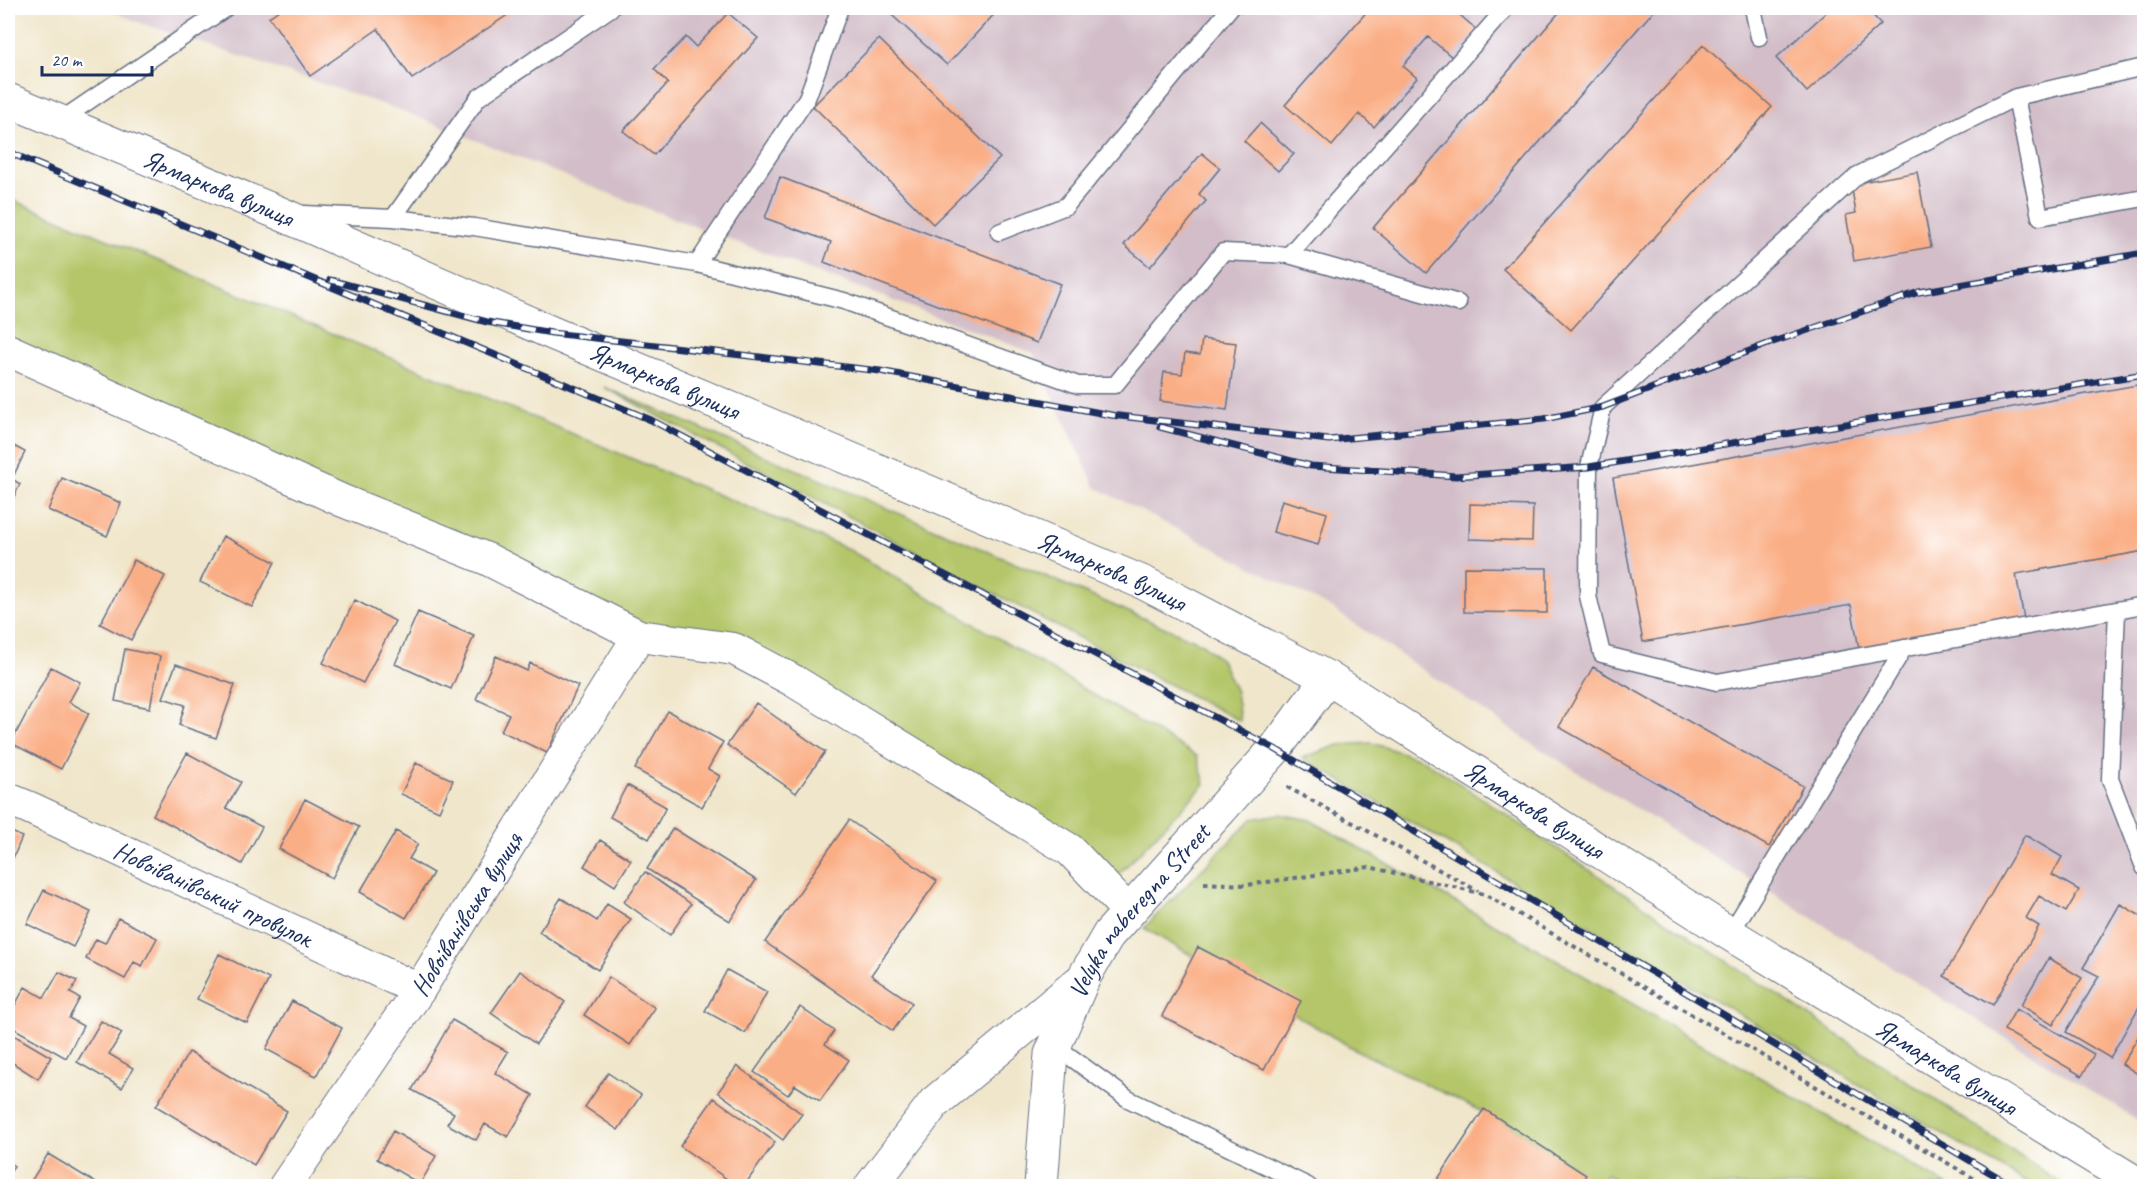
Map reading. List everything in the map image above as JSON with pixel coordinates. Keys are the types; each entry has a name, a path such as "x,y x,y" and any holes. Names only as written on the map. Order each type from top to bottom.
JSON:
{"main road":[{"name":"Ярмаркова вулиця","path":"8,99 58,122 279,213 552,333 1144,583 1328,678 1731,934 2141,1186"},
{"name":"Velyka naberegna Street","path":"1041,1186 1051,1054 1084,977 1109,934 1275,749 1328,678"},
{"path":"871,1186 934,1103 1084,977"}],"street":[{"path":"8,350 343,501 487,560 639,636 734,649 794,681 1070,850 1129,912"},
{"name":"Новоіванівська вулиця","path":"285,1186 419,990 639,636"},
{"name":"Новоіванівський провулок","path":"8,799 419,990"}],"lane":[{"path":"58,122 226,8"},
{"path":"393,218 478,99 611,8"},
{"path":"697,264 807,98 840,8"},
{"path":"999,232 1066,206 1230,8"},
{"path":"1289,255 1506,8"},
{"path":"1753,8 1759,37"},
{"path":"2145,67 2016,97 1858,175 1603,407 1589,467 1588,596 1602,654 1717,682 2145,605"},
{"path":"2016,97 2040,217 2145,198"},
{"path":"279,213 393,218 474,227 697,264 844,301 1078,385 1115,386 1223,252 1289,255 1458,303"},
{"path":"2117,610 2110,779 2145,867"},
{"path":"1731,934 1904,648"},
{"path":"1054,1045 1128,1099 1308,1186"}],"path":[{"path":"1256,770 1484,894 1987,1186"},
{"path":"1156,881 1247,885 1369,867 1484,894"}],"shaded area":[{"path":"107,8 2144,8 2144,1124 1531,743 1331,608 1095,487 1033,353 638,205 397,109 135,21"},
{"path":"1606,1174 1625,1186 1597,1186"}],"green space":[{"path":"8,198 846,548 1197,756 1205,784 1115,878 741,644 639,630 8,343"},
{"path":"604,387 1201,643 1221,660 1236,692 1240,721 1039,617"},
{"path":"1372,743 1424,760 2065,1186 2032,1186 1302,758 1339,745"},
{"path":"1279,814 1310,820 1948,1186 1625,1186 1606,1174 1598,1185 1507,1124 1356,1050 1144,928 1252,819"}],"building":[{"path":"282,8 518,8 412,79 378,29 310,76 269,17"},
{"path":"884,8 1000,8 947,65"},
{"path":"1370,8 1455,8 1453,9 1477,30 1452,57 1428,37 1403,66 1417,78 1374,127 1359,114 1332,146 1285,105"},
{"path":"1563,8 1656,8 1426,273 1373,228"},
{"path":"1831,8 1866,8 1881,24 1807,92 1776,58"},
{"path":"728,13 758,38 654,155 623,131 668,83 654,69 686,37 696,47"},
{"path":"879,39 1000,158 933,224 813,106"},
{"path":"1703,45 1772,107 1571,330 1503,269"},
{"path":"1260,123 1294,154 1278,171 1244,141"},
{"path":"1202,153 1220,168 1199,194 1206,201 1150,267 1124,245"},
{"path":"1917,172 1931,247 1854,261 1846,215 1856,213 1851,184"},
{"path":"780,177 1060,284 1037,343 824,262 831,242 765,218"},
{"path":"1202,339 1236,343 1227,410 1160,401 1164,372 1182,374 1185,353 1200,355"},
{"path":"2137,385 2144,428 2144,551 2016,574 2024,619 1859,649 1851,605 1643,642 1613,478"},
{"path":"8,443 25,452 12,479 20,484 12,501 8,499"},
{"path":"62,478 121,503 107,536 48,510"},
{"path":"1282,500 1327,513 1318,545 1273,532"},
{"path":"1470,504 1533,506 1532,541 1469,539"},
{"path":"223,536 275,562 252,607 200,582"},
{"path":"134,560 165,576 131,640 100,624"},
{"path":"1464,567 1547,568 1547,613 1464,612"},
{"path":"355,600 395,621 363,683 323,663"},
{"path":"418,612 474,636 451,689 395,664"},
{"path":"125,649 160,656 150,708 115,701"},
{"path":"496,656 527,671 530,663 578,686 547,753 501,731 509,714 476,699"},
{"path":"176,664 235,685 216,738 179,725 185,705 163,698"},
{"path":"51,667 80,682 69,702 89,713 61,769 11,743"},
{"path":"1593,667 1803,786 1769,847 1559,727"},
{"path":"756,703 825,752 796,793 727,745"},
{"path":"668,711 723,742 708,769 720,776 702,807 635,769"},
{"path":"187,753 241,782 226,808 262,827 242,864 153,815"},
{"path":"416,763 453,780 439,811 401,794"},
{"path":"627,785 666,807 649,839 610,817"},
{"path":"305,799 359,827 332,878 279,849"},
{"path":"849,820 937,881 871,975 912,1003 893,1031 765,942"},
{"path":"673,828 756,880 730,921 647,869"},
{"path":"8,830 22,837 8,870"},
{"path":"396,831 418,844 409,859 433,873 406,918 360,892"},
{"path":"2025,835 2062,857 2052,875 2079,890 2066,912 2039,896 2026,918 2039,926 1993,1005 1944,976"},
{"path":"600,840 631,860 615,886 584,866"},
{"path":"645,872 691,904 670,935 624,902"},
{"path":"44,890 91,912 73,947 27,924"},
{"path":"561,898 597,921 607,904 631,919 598,970 539,932"},
{"path":"2120,904 2144,918 2144,998 2110,1058 2066,1032 2099,976 2083,968"},
{"path":"118,918 157,938 142,966 134,962 125,979 86,959 96,939 105,943"},
{"path":"1198,947 1301,1001 1264,1070 1162,1016"},
{"path":"219,954 269,979 247,1023 197,999"},
{"path":"2049,958 2082,978 2053,1025 2021,1005"},
{"path":"727,970 767,992 745,1033 705,1011"},
{"path":"520,971 565,1002 536,1044 491,1013"},
{"path":"59,972 77,981 70,993 80,998 69,1018 83,1026 66,1058 8,1025 8,1018 25,987 44,998"},
{"path":"609,977 655,1008 630,1045 584,1015"},
{"path":"292,1001 342,1028 316,1076 266,1049"},
{"path":"800,1007 834,1031 825,1044 849,1060 820,1101 795,1085 788,1095 754,1072"},
{"path":"2016,1009 2094,1054 2082,1076 2004,1030"},
{"path":"452,1020 508,1052 495,1073 533,1095 508,1137 485,1124 476,1140 447,1124 454,1113 412,1090"},
{"path":"101,1021 122,1033 109,1054 133,1068 122,1088 77,1062"},
{"path":"2144,1027 2144,1078 2122,1064"},
{"path":"12,1034 51,1057 38,1079 8,1060 8,1042"},
{"path":"189,1052 287,1111 254,1165 156,1106"},
{"path":"737,1066 802,1114 783,1140 718,1092"},
{"path":"608,1073 641,1095 618,1130 585,1107"},
{"path":"714,1098 775,1142 744,1186 737,1186 680,1146"},
{"path":"1484,1109 1586,1175 1579,1186 1444,1186 1436,1182"},
{"path":"393,1131 436,1156 420,1184 377,1159"},
{"path":"48,1154 101,1186 28,1186"},
{"path":"8,1162 14,1166 8,1176"}],"railway":[{"path":"8,152 651,420 1275,749 2013,1186"},
{"path":"330,280 487,322 552,333 880,371 1111,415 1329,440 1544,419 1603,407 1773,342 1919,292 2144,253"},
{"path":"1160,427 1311,466 1456,476 1589,467 2144,374"}]}
